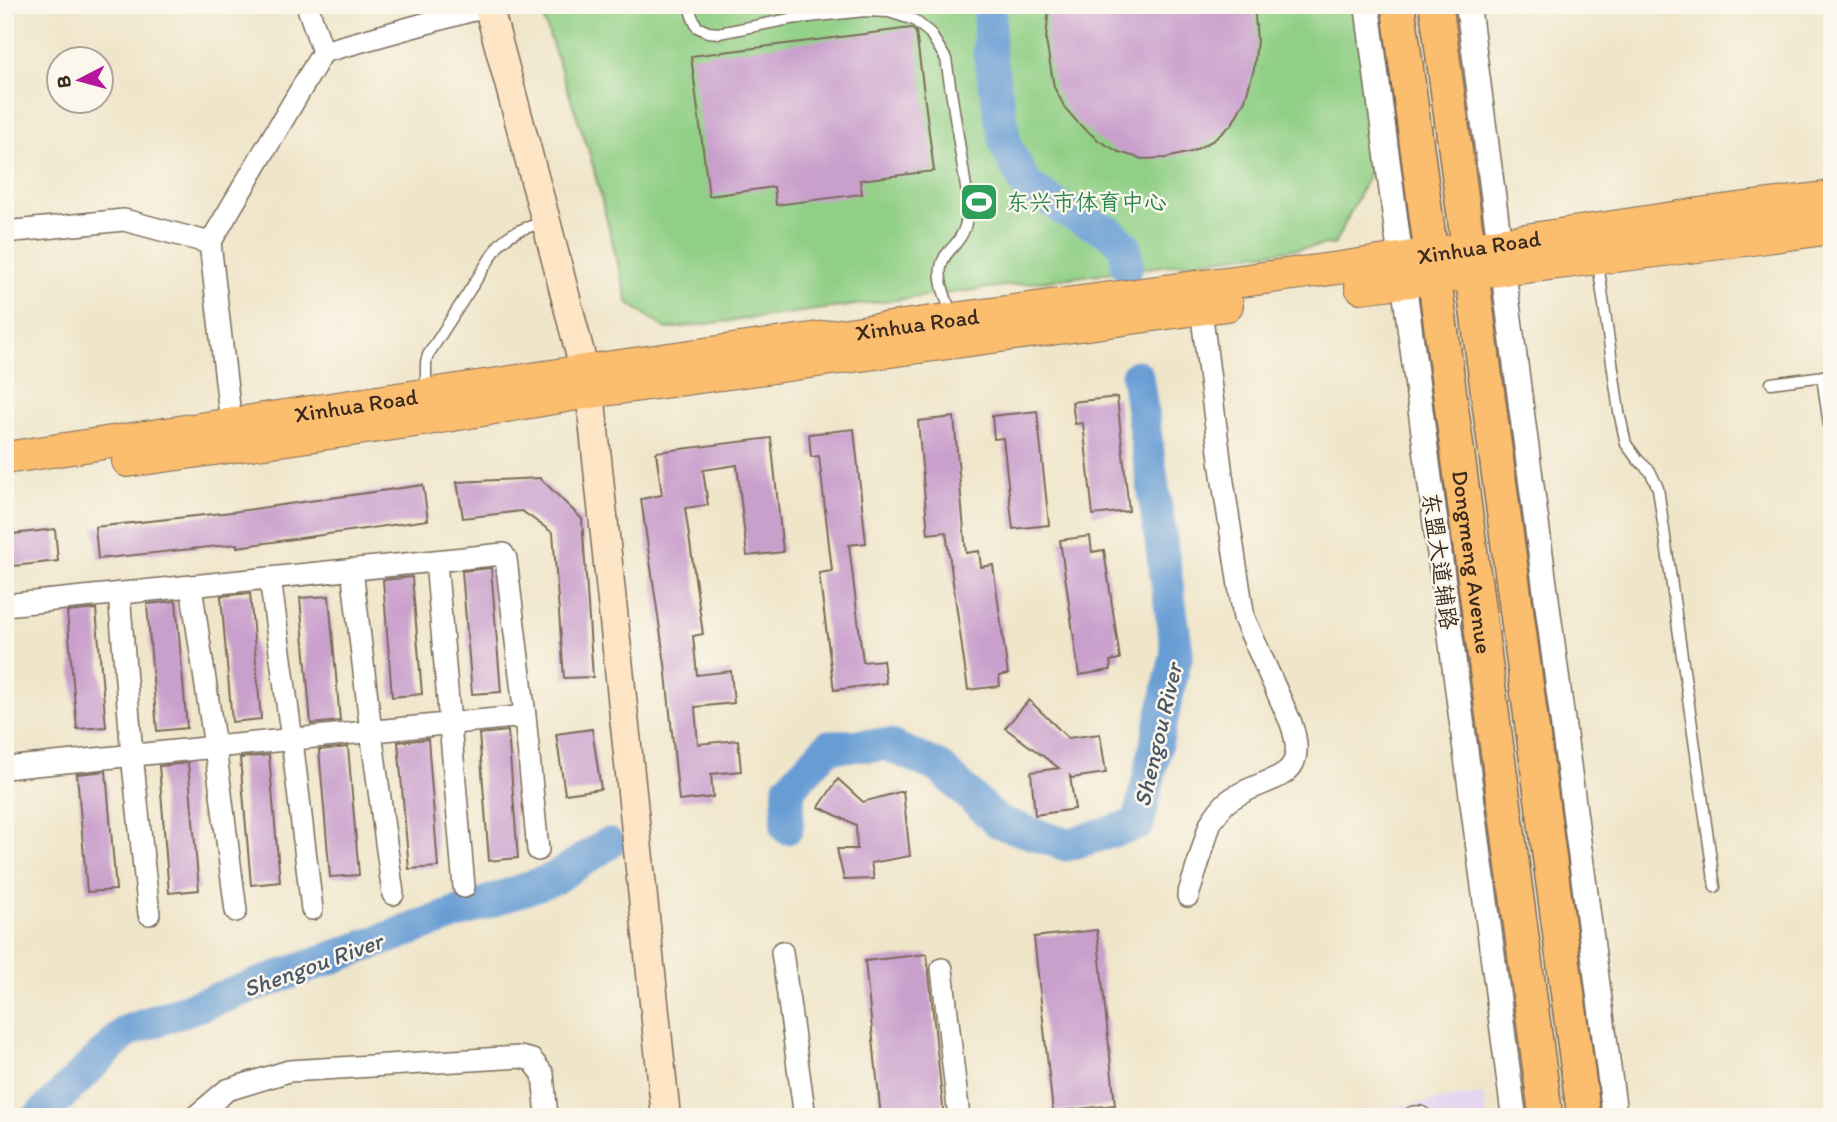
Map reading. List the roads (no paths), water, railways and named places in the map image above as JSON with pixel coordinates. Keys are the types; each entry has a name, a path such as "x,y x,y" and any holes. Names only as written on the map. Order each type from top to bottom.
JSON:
{"highway":[{"name":"Dongmeng Avenue","path":"1398,5 1417,268 1546,1117"},
{"name":"Dongmeng Avenue","path":"1436,5 1486,259 1584,1117"}],"main road":[{"path":"488,6 547,221 587,382 666,1117"},
{"name":"Xinhua Road","path":"5,480 234,445 423,420 587,382 953,319 1486,259 1706,213 1832,197"},
{"name":"Xinhua Road","path":"1486,259 1598,258 1832,228"},
{"name":"Xinhua Road","path":"5,458 426,395 587,382 1201,309 1417,268"}],"street":[{"path":"307,5 323,52"},
{"name":"东盟大道辅路","path":"1367,5 1417,268 1514,1117"},
{"path":"1468,5 1486,259 1615,1117"},
{"path":"231,424 210,243 323,52 488,6"},
{"path":"5,232 124,220 210,243"},
{"path":"1188,896 1211,822 1227,802 1283,775 1292,767 1297,752 1291,723 1244,618 1201,309"},
{"path":"5,605 503,554 506,559 525,716 538,850"},
{"path":"436,561 464,887"},
{"path":"352,569 393,894"},
{"path":"270,578 312,909"},
{"path":"191,586 236,911"},
{"path":"118,593 149,914"},
{"path":"5,768 525,716"},
{"path":"782,952 805,1117"},
{"path":"942,969 959,1117"},
{"path":"195,1117 227,1090 289,1071 520,1056 533,1060 543,1074 547,1117"},
{"path":"1414,1117 1420,1117"}],"lane":[{"path":"689,5 697,27 708,32 719,33 790,19 888,12 914,20 929,33 946,59 969,207 966,225 959,240 949,249 941,267 941,279 953,319"},
{"path":"426,395 428,355 498,246 516,231 547,221"},
{"path":"1598,258 1619,412 1626,444 1650,471 1658,488 1715,887"},
{"path":"1771,383 1827,376 1832,447"}],"waterway":[{"name":"Shengou River","path":"990,5 989,52 1006,147 1026,185 1066,211 1111,233 1125,246 1127,266"},
{"name":"Shengou River","path":"787,828 789,788 829,746 888,745 939,767 998,822 1067,845 1138,824 1177,652 1137,376"},
{"name":"Shengou River","path":"39,1117 127,1031 553,879 608,844"}],"place":[{"name":"东兴市体育中心","path":"979,202"}]}
